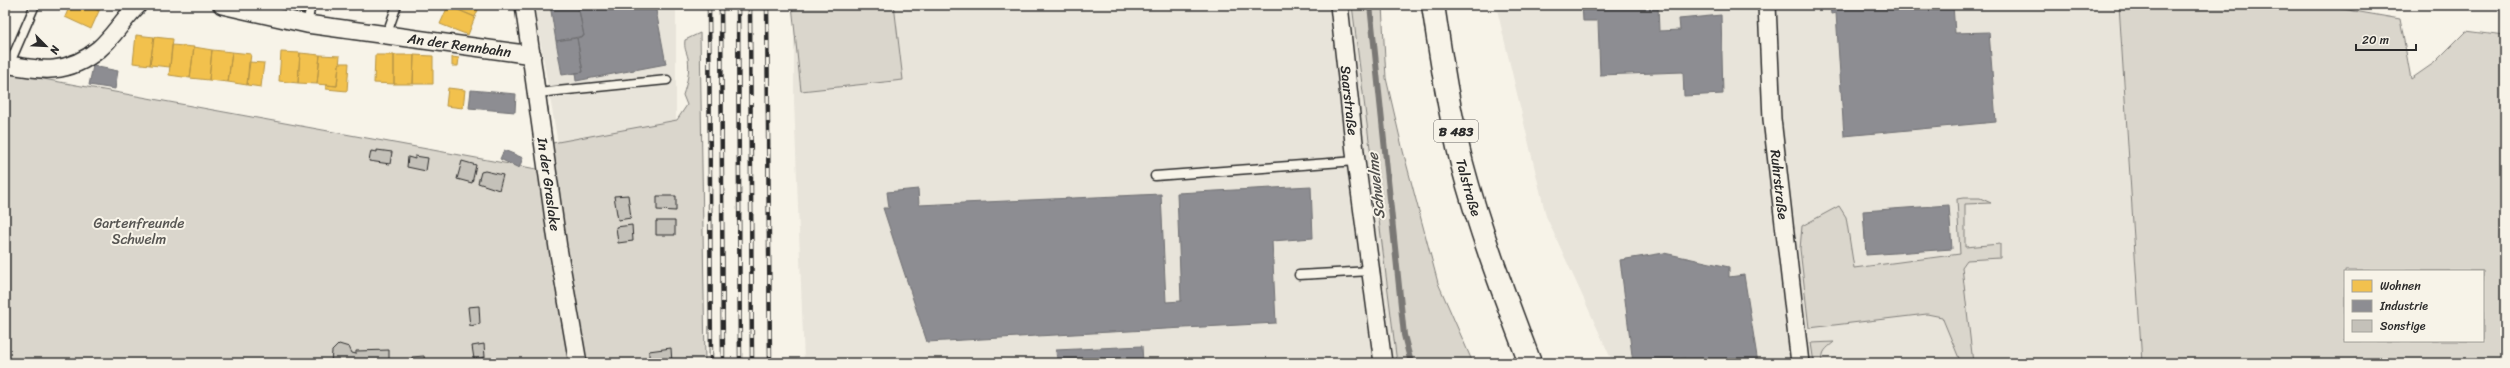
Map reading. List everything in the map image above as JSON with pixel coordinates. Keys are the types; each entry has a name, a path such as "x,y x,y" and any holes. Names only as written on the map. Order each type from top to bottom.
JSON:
{"main road":[{"name":"Talstraße","path":"1433,5 1441,60 1462,163 1499,284 1530,363"}],"street":[{"path":"7,64 50,71 77,63 99,49 138,5"},
{"name":"In der Graslake","path":"524,5 538,93 558,248 578,363"},
{"name":"Saarstraße","path":"1339,5 1356,161 1383,363"},
{"name":"Ruhrstraße","path":"1767,5 1772,119 1800,363"},
{"name":"An der Rennbahn","path":"228,6 307,24 532,55"}],"lane":[{"path":"7,64 35,5"},
{"path":"307,24 312,5"},
{"name":"An der Rennbahn","path":"386,36 397,5"},
{"path":"538,93 667,80"},
{"path":"1155,176 1356,161"},
{"path":"1299,275 1371,271"}],"shaded area":[{"path":"534,5 676,5 676,122 558,144"},
{"path":"794,5 1352,5 1397,363 804,363 794,101"},
{"path":"1496,5 2119,5 2142,363 1613,363 1546,216"}],"green space":[{"path":"792,5 894,5 903,80 801,91"},
{"path":"1352,5 1382,5 1386,78 1403,151 1438,283 1473,363 1397,363"},
{"path":"2119,5 2320,5 2400,19 2411,79 2434,63 2466,31 2505,36 2505,363 2142,363"},
{"name":"Gartenfreunde Schwelm","path":"700,33 705,363 5,363 5,72 553,172 547,144 677,120 687,105 683,95 689,68 685,40"},
{"path":"1980,198 1991,203 1965,204 1965,247 2000,244 2000,258 1967,260 1962,267 1973,363 1961,363 1942,317 1927,314 1809,328 1800,249 1802,226 1839,206 1846,217 1854,268 1960,254 1957,199"},
{"path":"1834,342 1823,353 1823,363 1814,363 1811,343"}],"building: Wohnen":[{"path":"5,5 12,5 5,20"},
{"path":"70,5 87,5 99,11 91,29 65,17"},
{"path":"87,5 102,5 99,11"},
{"path":"448,5 480,5 475,17"},
{"path":"448,6 475,17 468,35 440,24"},
{"path":"136,35 154,37 150,65 133,63"},
{"path":"154,37 173,39 170,67 150,65"},
{"path":"172,45 194,47 190,78 169,75"},
{"path":"194,47 212,50 209,80 190,78"},
{"path":"212,50 232,52 228,82 209,80"},
{"path":"232,52 251,54 247,85 228,82"},
{"path":"281,52 300,53 298,83 279,81"},
{"path":"300,53 320,55 317,84 298,83"},
{"path":"320,55 340,56 337,86 317,84"},
{"path":"375,55 394,55 394,84 374,83"},
{"path":"394,55 414,55 413,84 394,84"},
{"path":"414,55 433,56 433,84 413,84"},
{"path":"452,57 459,58 458,66 452,66"},
{"path":"249,62 264,63 261,87 247,85"},
{"path":"339,63 349,63 347,91 326,89 326,85 337,86"},
{"path":"448,88 465,90 463,108 446,106"}],"building: Industrie":[{"path":"269,5 293,5 291,15 268,10"},
{"path":"550,5 578,5 584,36 556,41"},
{"path":"578,5 655,5 666,64 576,81 575,73 583,72 577,38 584,36"},
{"path":"1582,5 1658,5 1659,31 1680,30 1679,19 1721,15 1723,94 1684,96 1683,72 1600,75 1598,21 1583,21"},
{"path":"1830,5 1953,5 1955,33 1989,32 1996,122 1844,136 1836,13 1831,14"},
{"path":"577,38 583,72 562,75 556,41"},
{"path":"93,66 118,71 115,89 89,85"},
{"path":"471,90 516,94 515,112 469,108"},
{"path":"504,150 523,158 519,168 500,159"},
{"path":"1311,186 1313,238 1272,241 1276,323 927,342 883,208 889,208 887,192 918,189 919,205 1161,194 1166,302 1181,301 1177,193"},
{"path":"1949,205 1952,249 1866,255 1863,211"},
{"path":"1664,253 1729,267 1729,277 1744,275 1758,363 1686,363 1685,358 1652,363 1633,363 1620,260"},
{"path":"1142,346 1143,363 1057,363 1056,350"}],"building: Sonstige":[{"path":"377,150 392,152 390,164 369,161 371,151 377,152"},
{"path":"415,156 428,158 426,171 407,167 408,157 415,159"},
{"path":"462,161 476,165 472,183 457,179"},
{"path":"485,171 503,175 499,190 478,183 481,172"},
{"path":"628,195 631,218 618,220 614,196"},
{"path":"657,196 676,196 676,211 657,210"},
{"path":"656,221 675,221 675,235 656,235"},
{"path":"632,225 633,241 618,243 616,227"},
{"path":"479,306 480,324 470,326 468,307"},
{"path":"339,344 349,347 352,353 356,354 356,351 389,350 389,363 331,363 332,351"},
{"path":"484,344 485,357 474,359 472,346"},
{"path":"671,348 672,363 649,363 649,351"},
{"path":"424,356 425,363 412,363 412,357"}],"waterway":[{"name":"Schwelme","path":"1370,5 1404,335 1411,363"}],"railway":[{"path":"709,5 711,363"},
{"path":"721,5 723,363"},
{"path":"738,5 740,363"},
{"path":"750,5 752,363"},
{"path":"767,5 770,363"}]}
